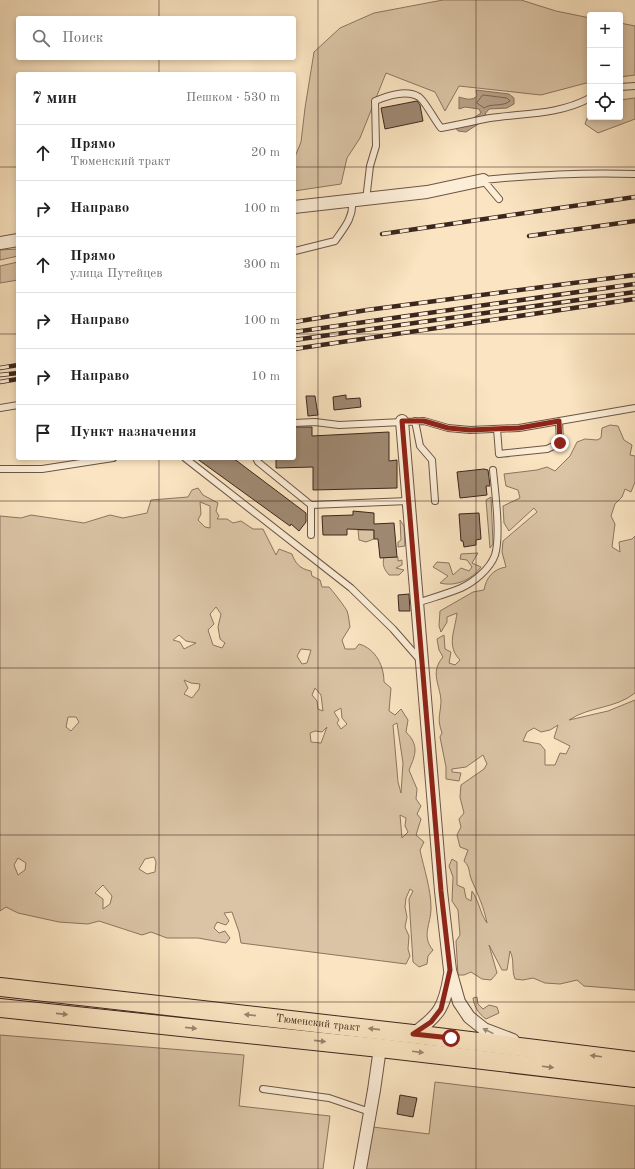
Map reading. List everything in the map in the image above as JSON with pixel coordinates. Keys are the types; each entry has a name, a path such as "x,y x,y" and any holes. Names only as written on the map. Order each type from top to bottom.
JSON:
{"main road":[{"name":"Тюменский тракт","path":"0,987 635,1061"},
{"name":"Тюменский тракт","path":"0,1008 380,1048 635,1078"}],"street":[{"path":"296,207 352,202 427,192 483,180"},
{"path":"0,243 16,240"},
{"path":"402,421 441,891 450,970 459,1002 468,1017 484,1029 538,1049"},
{"path":"413,1034 431,1022 441,1009 450,970"},
{"path":"360,1169 380,1048"}],"lane":[{"path":"623,87 635,86"},
{"path":"366,200 370,166 376,146 375,101 388,95 408,94 419,97 441,128 490,118 550,112 576,106 587,100"},
{"path":"483,180 544,174 593,172 635,174"},
{"path":"483,180 498,199"},
{"path":"296,251 336,241 350,219 353,209 352,202"},
{"path":"0,408 16,405"},
{"path":"296,423 315,422 339,425 415,421 470,430 519,428 635,408"},
{"path":"415,421 420,446 432,460 435,501"},
{"path":"496,429 499,454 547,449 560,443 559,421"},
{"path":"0,468 42,469 100,460"},
{"path":"188,460 351,588 393,629 422,662"},
{"path":"257,460 311,505 408,501"},
{"path":"417,603 460,589 481,574 489,566 495,555 497,541 493,470"},
{"path":"311,505 312,535"},
{"path":"263,1089 329,1098 370,1112"}],"shaded area":[{"path":"443,0 521,0 556,11 587,17 587,83 541,95 459,86 445,111 435,92 386,73 360,138 347,158 341,184 296,191 296,154 301,142 314,52 340,28 374,13"},
{"path":"623,24 635,26 635,75 623,77"},
{"path":"635,98 635,119 598,133 585,124 587,118 587,120 623,120 623,100"},
{"path":"16,249 16,256 0,260 0,250"},
{"path":"16,262 16,280 0,283 0,266"},
{"path":"610,425 618,426 624,440 632,445 630,455 635,456 635,482 631,492 625,489 622,497 615,504 611,516 615,524 612,547 620,552 619,542 632,539 635,536 635,693 619,702 585,712 569,720 608,711 635,700 635,990 584,986 577,980 560,984 545,983 533,978 523,980 515,979 510,951 507,970 502,970 489,945 497,973 491,980 482,979 471,972 464,975 458,975 456,941 460,935 458,910 452,901 453,877 449,866 452,859 457,862 457,885 464,888 466,898 471,901 472,891 487,923 483,906 471,878 469,868 464,861 468,850 460,847 457,835 461,827 459,819 464,813 460,797 461,785 484,769 487,764 483,755 466,767 452,769 452,772 461,773 459,781 446,779 446,767 440,737 442,733 439,721 441,696 436,674 439,663 443,657 439,650 437,639 444,635 445,649 451,652 449,663 455,665 460,660 453,649 452,644 457,613 447,617 447,622 441,632 439,626 440,611 473,592 484,590 488,578 497,570 506,567 502,552 503,541 537,512 534,508 509,531 504,523 503,506 520,498 518,490 506,486 504,474 537,470 547,467 555,471 570,456 577,442 585,439 597,440 601,438 602,428","holes":["558,725 554,738 570,746 566,754 560,753 555,765 545,765 545,750 540,744 523,741 527,732 534,728 541,732 550,730"]},
{"path":"198,488 203,495 218,503 216,511 219,516 217,519 227,519 233,523 241,521 253,529 263,529 276,555 279,549 292,554 298,565 311,571 312,576 320,580 322,587 329,587 348,613 350,627 342,640 345,649 355,649 359,644 365,646 374,654 381,664 384,682 391,688 389,711 395,715 401,709 408,720 406,732 415,746 415,754 409,770 417,789 416,799 421,806 417,814 421,819 416,835 424,842 420,850 429,886 431,901 431,914 427,935 429,945 433,950 428,956 427,964 419,967 413,962 409,899 413,891 410,889 406,898 405,907 407,917 405,927 409,936 408,949 410,956 406,964 241,943 232,912 224,913 229,921 226,925 217,922 214,928 219,933 225,931 230,938 226,943 198,938 167,938 151,932 142,935 99,921 88,924 59,922 18,913 6,907 0,911 0,516 21,518 31,515 84,523 110,515 123,518 147,513 151,500 188,497 192,490","holes":["200,502 210,506 210,528 205,527 198,520 201,514","216,607 221,614 218,627 220,639 225,643 222,648 213,645 208,630 214,624 210,614","179,635 186,641 196,643 184,649 180,642 173,640","301,649 311,650 307,663 302,664 297,656","184,680 191,683 200,684 199,689 192,698 184,694 188,688","315,688 321,695 323,711 318,709 317,701 312,695","341,708 342,718 347,724 341,729 337,723 339,720 334,712","68,717 76,717 79,722 71,731 66,727","397,723 403,763 401,793 398,782 393,725","327,727 321,743 311,742 310,733 315,731 322,732","400,815 406,818 405,826 408,832 402,838","154,857 156,862 155,872 147,874 139,869 145,859","18,858 26,863 25,870 18,875 14,865","103,885 112,896 110,904 103,909 103,899 95,893"]},
{"path":"491,497 493,544 490,548 486,500"},
{"path":"400,520 404,526 405,546 398,547 398,542 401,540"},
{"path":"358,530 374,530 374,539 366,542 359,540"},
{"path":"478,553 472,563 481,567 473,576 457,583 440,583 448,576 433,567 437,562 449,563 453,575 461,568 469,571 472,567 467,560 460,559 461,554"},
{"path":"384,557 398,557 398,561 402,560 402,565 396,568 404,570 399,575 389,575 384,567"},
{"path":"477,997 478,1004 483,1009 489,1005 497,1007 499,1013 486,1019 479,1013 474,1004 473,998"},
{"path":"0,1035 244,1055 239,1106 330,1116 323,1169 0,1169"},
{"path":"435,1082 635,1106 635,1169 366,1169 373,1127 429,1134"}],"water":[{"path":"476,90 509,94 514,98 514,104 507,108 489,109 485,114 489,117 466,132 458,131 455,127 460,125 464,120 469,121 481,113 479,109 465,107 459,109 459,97 473,99 477,96"}],"building":[{"path":"417,101 420,105 423,121 385,129 381,108"},
{"path":"346,395 346,399 360,398 361,407 334,410 333,397"},
{"path":"306,396 315,396 318,415 308,416"},
{"path":"296,427 312,427 312,436 389,432 389,461 397,460 397,488 313,490 313,467 276,468 276,460 296,460"},
{"path":"199,460 236,460 306,513 306,522 299,531 291,524 290,526"},
{"path":"484,469 488,470 490,486 486,486 487,495 460,498 457,472"},
{"path":"353,511 374,513 374,524 394,523 397,557 380,558 378,539 374,539 374,530 347,529 347,535 323,535 322,516 353,515"},
{"path":"479,513 481,539 476,540 476,545 464,547 463,541 461,541 459,514"},
{"path":"409,594 410,611 399,611 398,595"},
{"path":"400,1095 417,1098 413,1117 397,1114"}],"railway":[{"path":"382,234 635,197"},
{"path":"529,236 635,221"},
{"path":"296,322 367,310 635,275"},
{"path":"296,332 635,284"},
{"path":"296,340 635,292"},
{"path":"296,349 635,299"},
{"path":"0,368 16,365"},
{"path":"0,375 16,373"},
{"path":"0,382 16,379"}],"route":[{"path":"451,1038 413,1034 431,1022 441,1009 450,970 441,891 402,421 424,421 448,428 470,430 519,428 559,421 560,443"}]}
